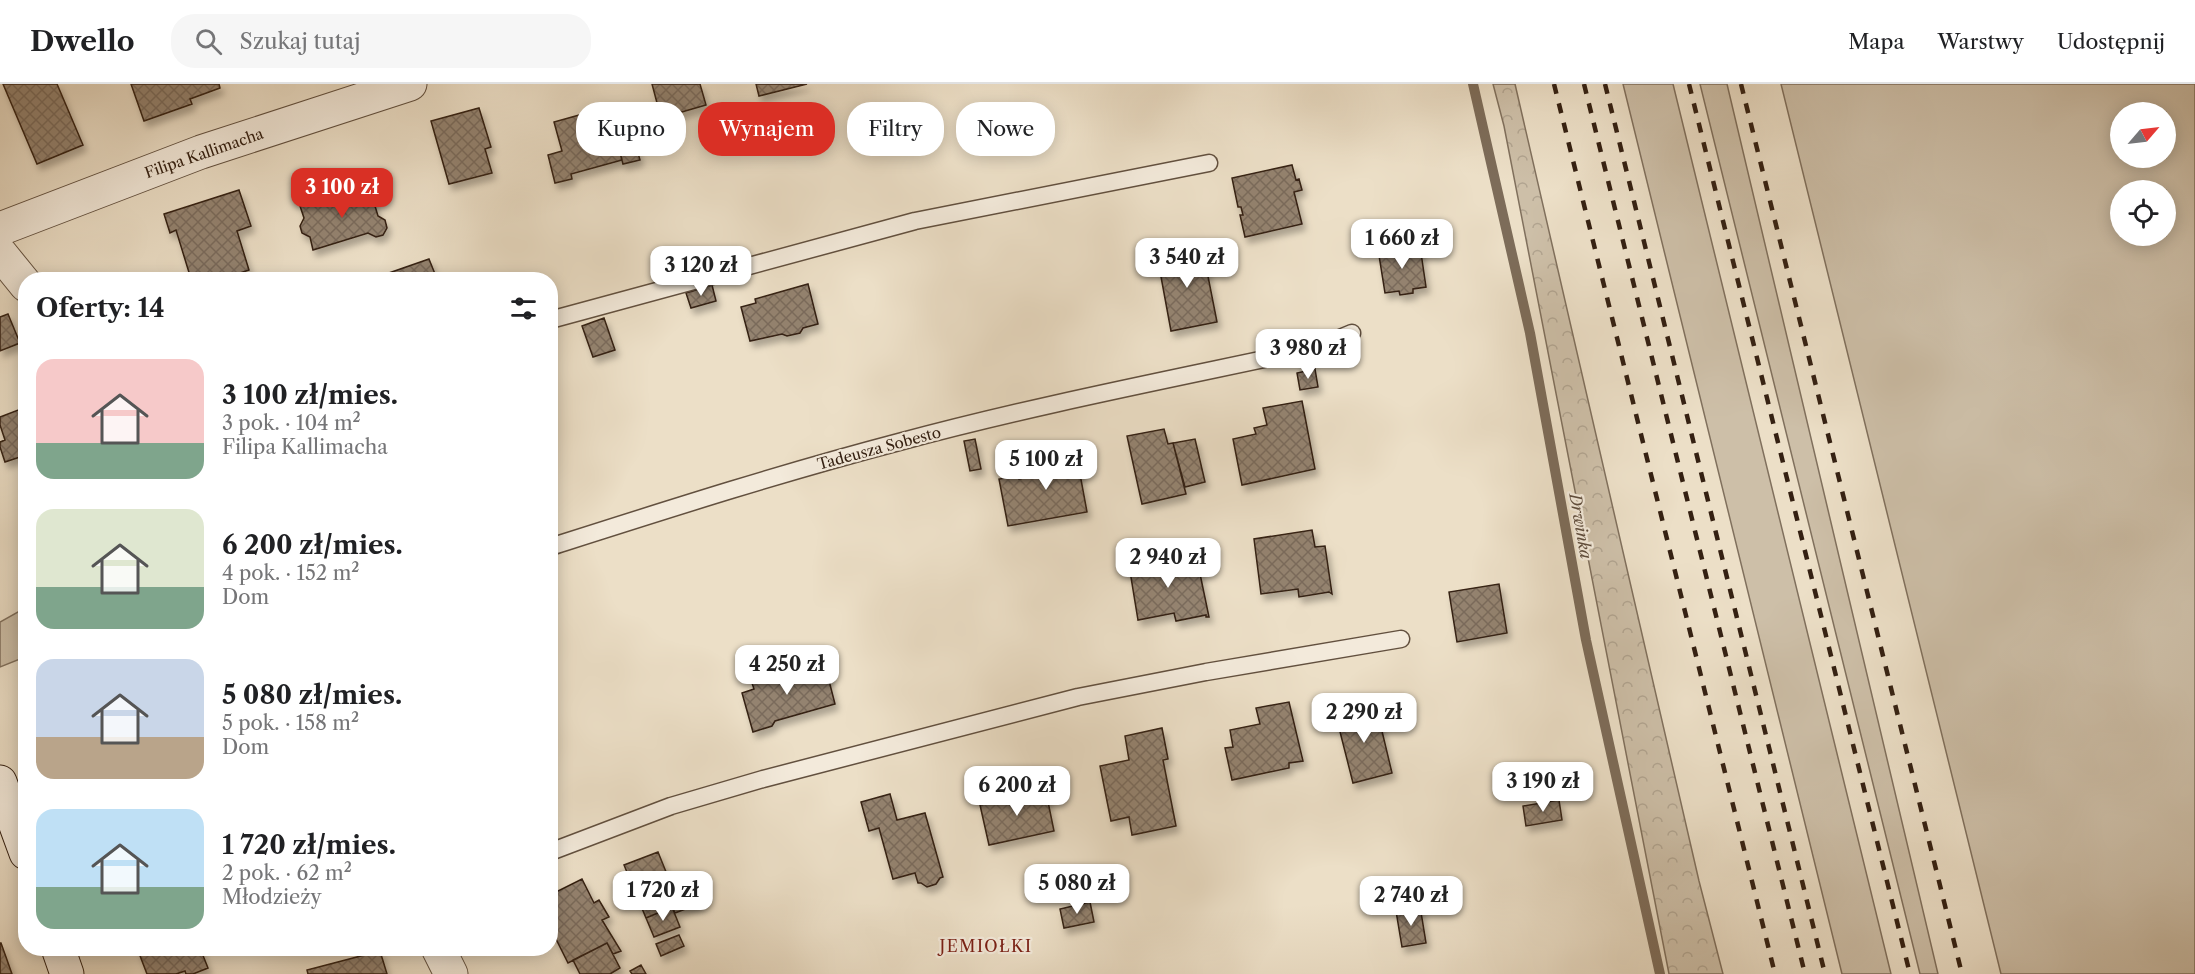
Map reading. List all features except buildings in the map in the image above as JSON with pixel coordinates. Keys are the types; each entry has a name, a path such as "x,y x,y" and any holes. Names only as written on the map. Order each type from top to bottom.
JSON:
{"street":[{"name":"Filipa Kallimacha","path":"0,229 201,152 410,84"},
{"path":"0,253 18,275"},
{"path":"0,782 18,831"},
{"path":"61,956 67,974"},
{"path":"442,956 451,974"}],"lane":[{"path":"558,318 915,221 1209,163"},
{"name":"Tadeusza Sobesto","path":"558,544 734,488 899,441 1005,415 1316,348 1352,333"},
{"path":"558,849 671,806 763,779 1081,696 1401,639"}],"green space":[{"path":"1493,84 1515,84 1699,881 1723,974 1669,974 1504,126"},
{"path":"1623,84 1673,84 1891,974 1842,974"},
{"path":"1700,84 1727,84 1938,974 1920,974"},
{"path":"1781,84 2195,84 2195,974 2001,974"},
{"path":"18,612 18,660 0,667 0,622"}],"waterway":[{"name":"Drwinka","path":"1473,84 1530,333 1586,640 1660,974"}],"railway":[{"path":"1554,84 1775,974"},
{"path":"1584,84 1805,974"},
{"path":"1605,84 1825,974"},
{"path":"1689,84 1910,974"},
{"path":"1741,84 1962,974"}],"district":[{"name":"JEMIOŁKI","path":"986,946"}]}
